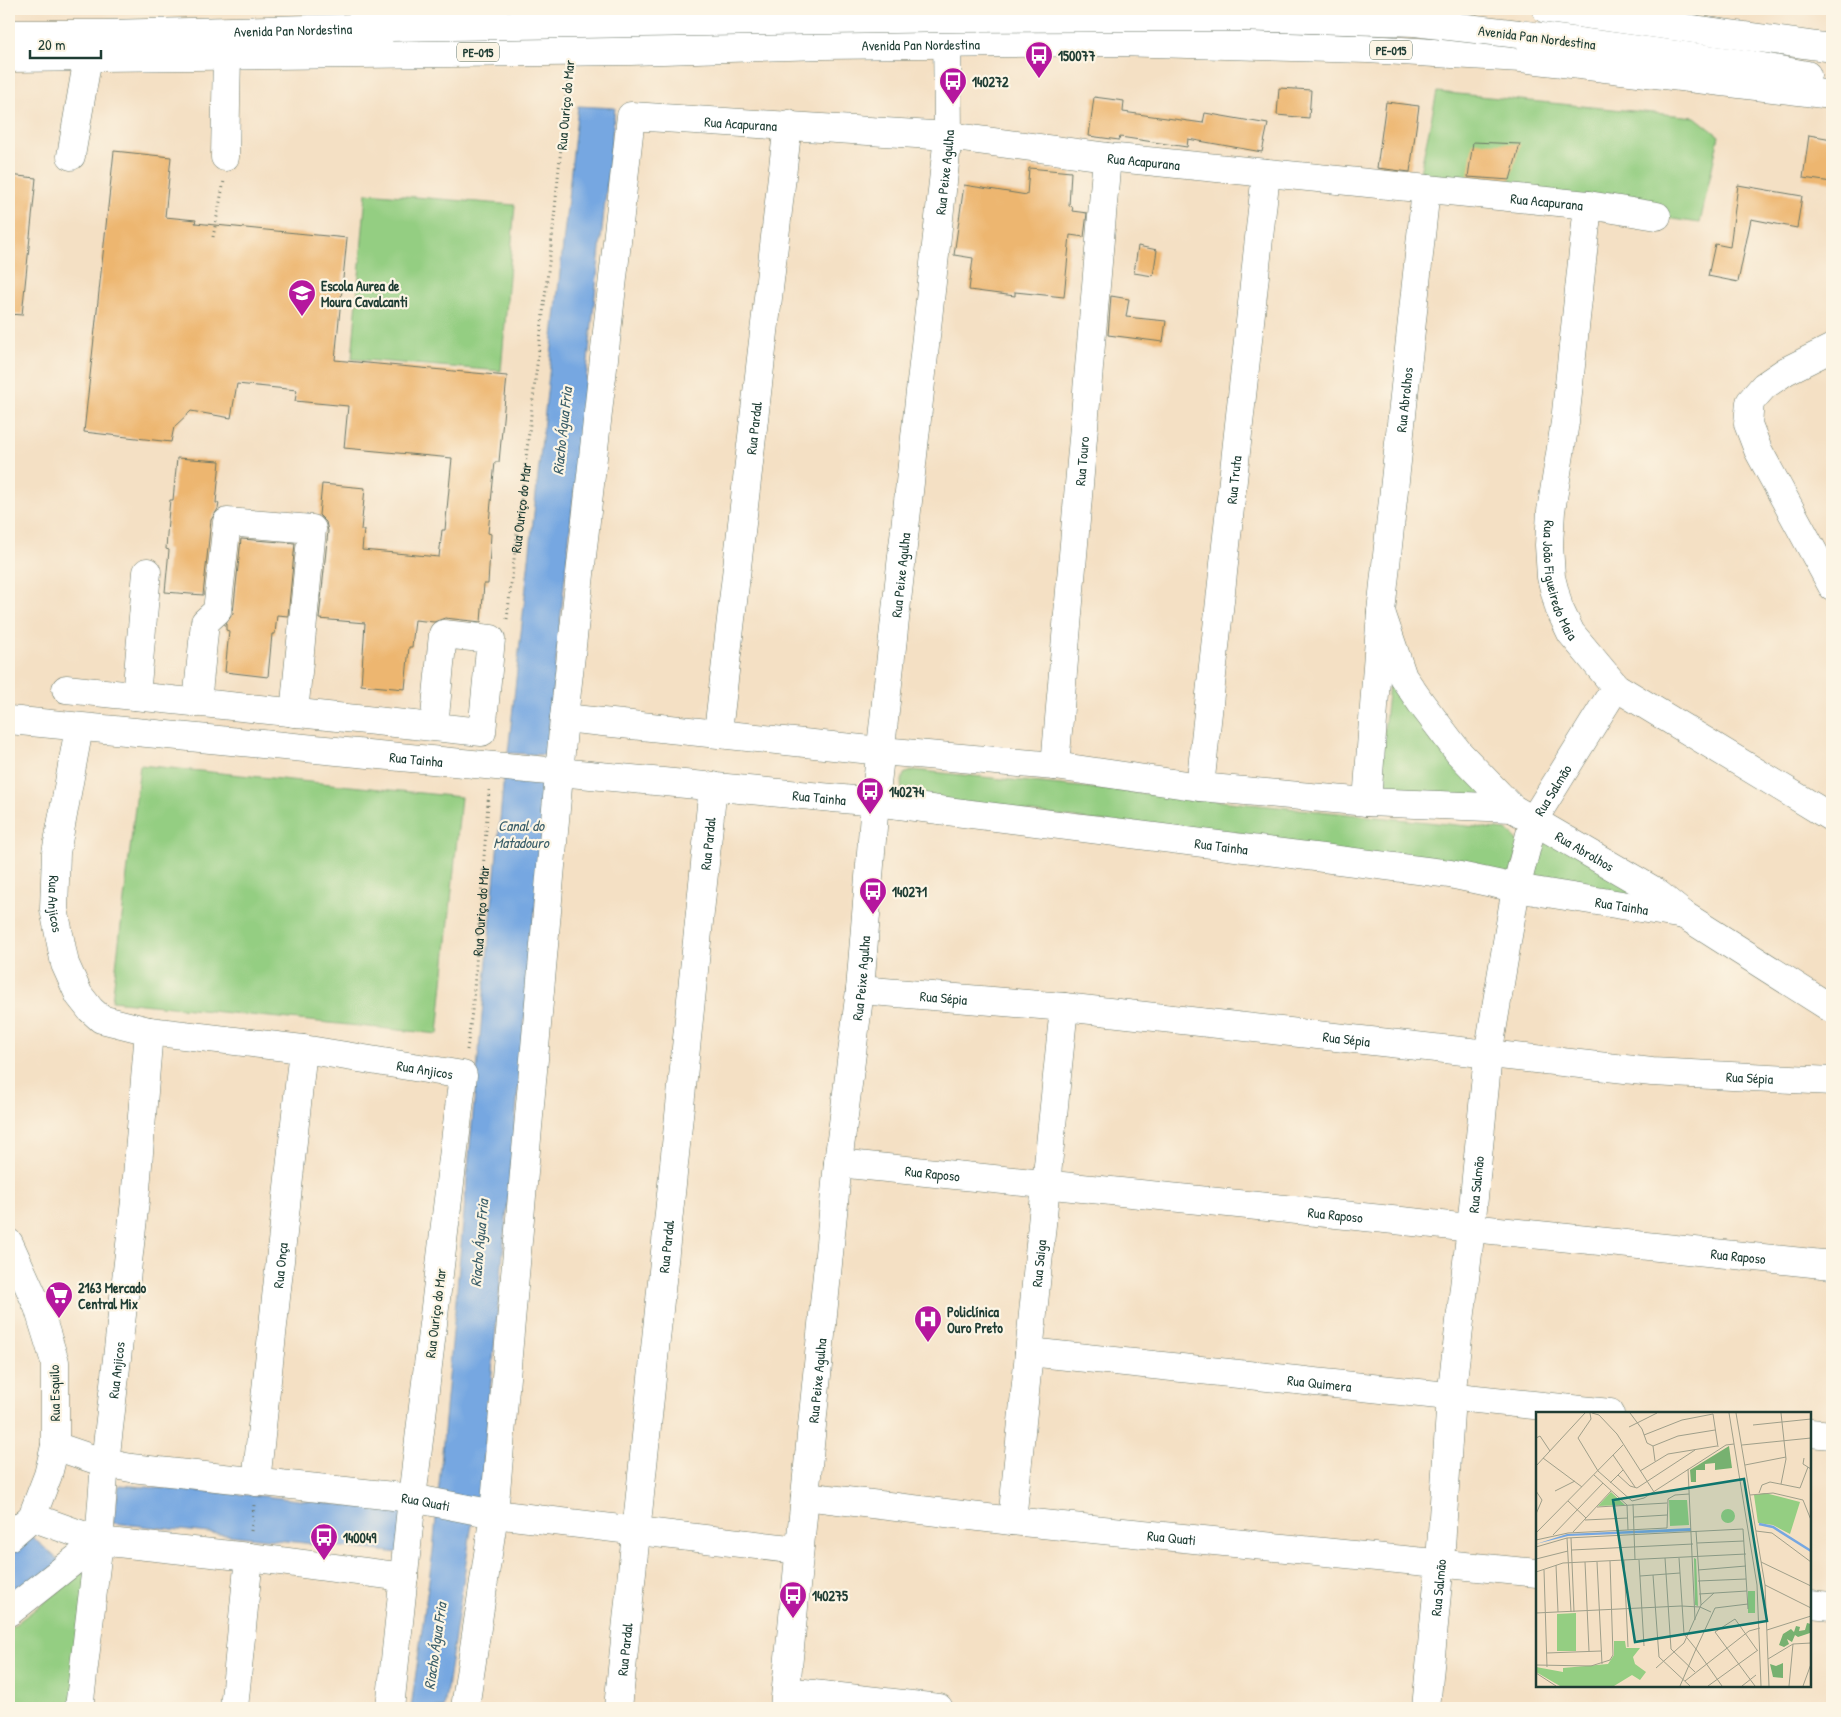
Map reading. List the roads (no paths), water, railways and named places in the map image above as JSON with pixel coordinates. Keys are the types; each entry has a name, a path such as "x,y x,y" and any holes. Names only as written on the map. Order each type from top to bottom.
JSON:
{"main road":[{"path":"814,47 835,20 837,9"},
{"name":"Rua Peixe Agulha","path":"785,1699 798,1550 838,1163 860,990 874,802 948,136 946,9"},
{"path":"1546,9 1832,48"},
{"name":"Avenida Pan Nordestina","path":"9,34 105,34 392,27 956,18 1233,17 1414,22 1752,65 1832,80"},
{"name":"Avenida Pan Nordestina","path":"9,58 227,54 570,52 1116,42 1367,49 1521,58 1832,94"},
{"path":"225,157 227,54"},
{"path":"71,156 88,57"},
{"name":"Rua Acapurana","path":"564,718 631,116 788,124 948,136 1107,157 1588,205 1657,216"},
{"name":"Rua Pardal","path":"718,732 788,124"},
{"name":"Rua Touro","path":"1055,766 1107,157"},
{"name":"Rua Truta","path":"1200,788 1266,173"},
{"name":"Rua Abrolhos","path":"1367,802 1381,612 1426,189"},
{"name":"Rua João Figueiredo Maia","path":"1588,205 1565,422 1551,510 1551,577 1559,608 1570,632 1616,687 1832,818"},
{"path":"1832,348 1786,371 1764,386 1750,402 1748,424 1758,450 1832,586"},
{"path":"197,703 205,622 217,611 227,522 312,529 294,713"},
{"path":"136,696 147,572"},
{"name":"Rua Abrolhos","path":"1381,612 1403,677 1412,690 1459,753 1522,813 1653,890 1684,915 1832,1009"},
{"name":"Rua Salmão","path":"1426,1708 1440,1562 1451,1398 1471,1228 1488,1055 1516,888 1522,813 1616,687"},
{"path":"66,689 434,727"},
{"path":"318,750 321,716"},
{"path":"465,1708 488,1512 555,771 564,718 718,732 881,751 1055,766 1200,788 1522,813"},
{"name":"Rua Tainha","path":"9,720 874,802 1450,874 1516,888 1684,915"},
{"name":"Rua Anjicos","path":"78,728 56,853 54,909 65,964 79,995 101,1019 149,1031 303,1049 463,1075"},
{"name":"Rua Pardal","path":"618,1708 713,786"},
{"name":"Rua Sépia","path":"860,990 1064,1007 1652,1072 1832,1081"},
{"name":"Rua Saiga","path":"1012,1521 1064,1007"},
{"name":"Rua Anjicos","path":"78,1708 99,1541 105,1463 135,1200 149,1031"},
{"name":"Rua Onça","path":"255,1492 303,1049"},
{"name":"Rua Ouriço do Mar","path":"390,1708 463,1075"},
{"name":"Rua Raposo","path":"838,1163 1832,1265"},
{"name":"Rua Esquilo","path":"9,1243 38,1307 55,1362 56,1446 48,1476 32,1517 9,1537"},
{"name":"Rua Quimera","path":"1029,1352 1451,1398 1599,1412"},
{"path":"1811,1433 1832,1435"},
{"name":"Rua Quati","path":"56,1446 105,1463 255,1492 415,1500 637,1532 798,1550"},
{"name":"Rua Quati","path":"805,1496 1012,1521 1536,1573"},
{"path":"32,1517 99,1541 250,1547 406,1566"},
{"path":"9,1612 99,1541"},
{"path":"234,1708 250,1547"},
{"path":"1811,1604 1832,1606"},
{"path":"785,1699 939,1708"}],"water":[{"name":"Riacho Água Fria","path":"578,106 615,108 546,755 508,753"},
{"name":"Canal do Matadouro","path":"504,775 547,779 482,1479 471,1530 444,1708 411,1708 433,1551"},
{"path":"119,1485 263,1496 406,1512 400,1553 113,1523"},
{"path":"31,1536 61,1562 9,1602 9,1554"}],"place":[{"name":"150077","path":"1039,79"},
{"name":"140272","path":"953,105"},
{"name":"Escola Aurea de Moura Cavalcanti","path":"302,317"},
{"name":"140274","path":"870,815"},
{"name":"140271","path":"873,915"},
{"name":"2163 Mercado Central Mix","path":"59,1319"},
{"name":"Policlínica Ouro Preto","path":"928,1343"},
{"name":"140049","path":"324,1561"},
{"name":"140275","path":"793,1619"}]}
